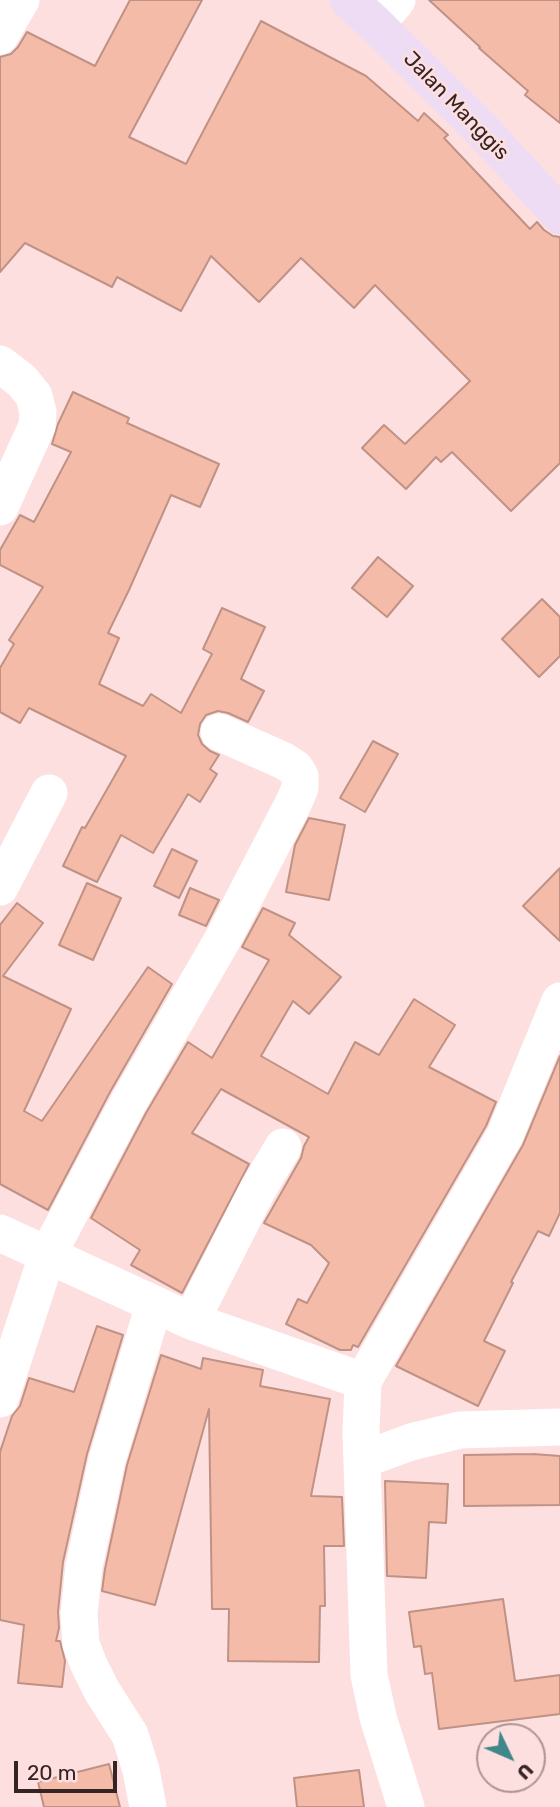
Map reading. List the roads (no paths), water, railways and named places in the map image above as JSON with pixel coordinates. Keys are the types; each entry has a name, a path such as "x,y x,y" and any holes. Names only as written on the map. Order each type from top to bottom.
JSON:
{"street":[{"path":"0,36 21,0"},
{"name":"Jalan Manggis","path":"374,8 560,215"},
{"path":"0,364 22,381 34,396 38,412 37,426 0,507"},
{"path":"0,1399 47,1256 128,1103 224,937 300,788 300,776 295,768 285,761 219,732"},
{"path":"0,887 50,793"},
{"path":"405,1807 378,1717 369,1675 361,1433 363,1381 505,1135 560,1002"},
{"path":"191,1321 258,1189 283,1147"},
{"path":"0,1233 191,1321 363,1381"},
{"path":"149,1807 137,1753 122,1722 102,1691 81,1644 79,1614 83,1566 107,1460 154,1305"},
{"path":"362,1460 411,1442 460,1430 560,1427"}]}
